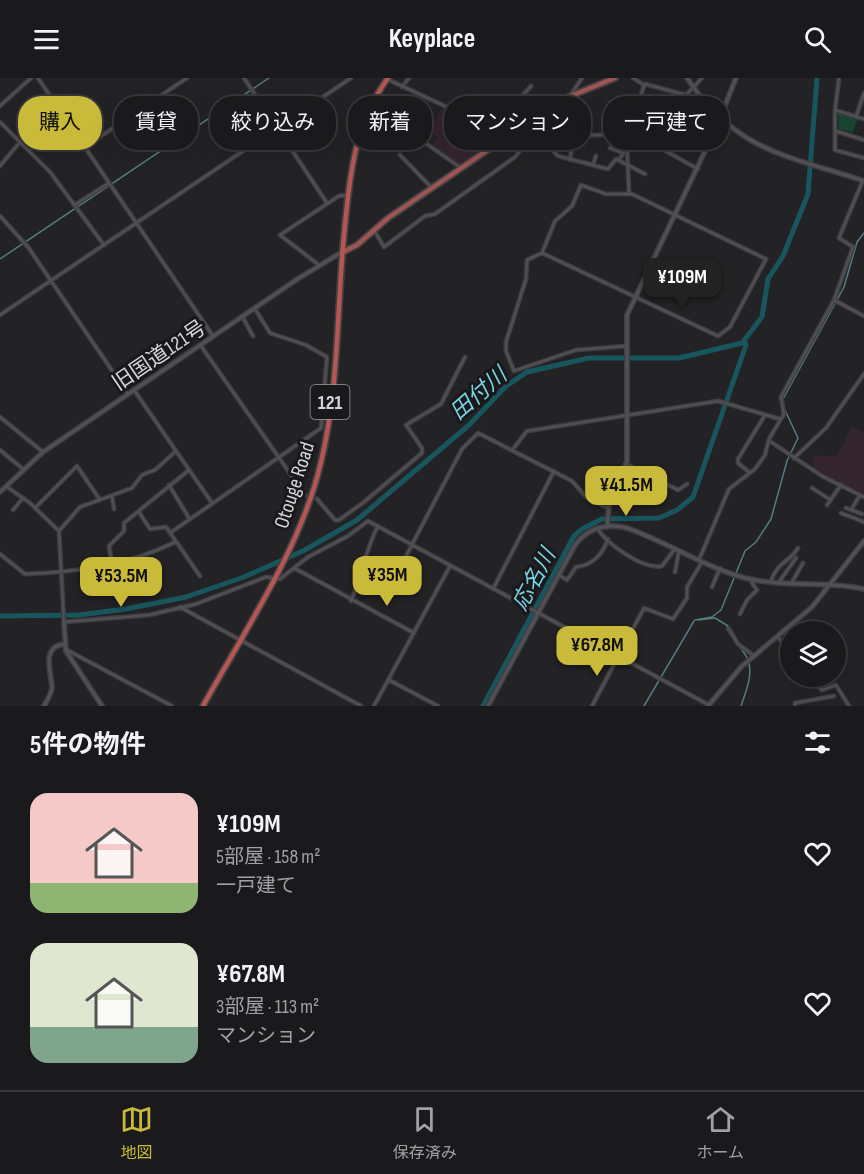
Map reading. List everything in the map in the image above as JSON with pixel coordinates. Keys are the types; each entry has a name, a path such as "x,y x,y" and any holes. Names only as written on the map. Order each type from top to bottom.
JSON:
{"highway":[{"name":"121","path":"343,252 352,157 362,126 388,78"},
{"name":"Otouge Road","path":"203,706 291,546 315,488 326,437 343,252"}],"main road":[{"path":"569,96 613,78"},
{"path":"343,252 357,245 374,230 487,150"}],"street":[{"path":"0,106 32,78"},
{"path":"38,78 50,96"},
{"path":"102,136 187,78"},
{"path":"244,78 256,96"},
{"path":"324,96 351,78"},
{"path":"388,78 444,106"},
{"path":"402,87 409,78"},
{"path":"572,94 582,78"},
{"path":"633,78 644,84 686,94 702,78"},
{"path":"687,78 701,96"},
{"path":"729,96 736,78"},
{"path":"838,78 835,150 864,158"},
{"path":"641,96 644,84"},
{"path":"522,96 531,86"},
{"path":"856,117 864,93"},
{"path":"835,110 864,119"},
{"path":"0,122 18,140"},
{"path":"592,706 644,608 652,609 668,619 675,618 687,598 687,587 701,561 729,489 750,473 764,458 784,414 781,397 834,300 853,250 852,245 839,238 863,181 755,144 729,126"},
{"path":"836,131 864,140"},
{"path":"0,166 18,144"},
{"path":"432,148 460,168"},
{"path":"29,150 77,206 104,245"},
{"path":"87,150 213,336"},
{"path":"0,315 245,150"},
{"path":"292,150 327,203"},
{"path":"374,230 384,247 424,216 435,213 515,157 521,150"},
{"path":"556,150 554,154 570,160 608,169 614,159 619,160 645,174"},
{"path":"570,160 571,150"},
{"path":"616,150 622,152 619,160"},
{"path":"627,150 629,194"},
{"path":"664,150 698,169"},
{"path":"607,525 608,508 626,464 627,315 707,150"},
{"path":"399,155 432,188"},
{"path":"593,165 596,156"},
{"path":"77,206 109,183"},
{"path":"542,253 715,336 721,335 730,327 766,259 629,194 606,194 581,185 572,206 555,221 542,253 527,260 526,279 506,342 506,351 514,371 576,350 627,348"},
{"path":"319,265 280,235 327,203 339,196 347,195"},
{"path":"0,216 28,247 128,394"},
{"name":"旧国道121号","path":"0,492 43,452 254,308 343,252"},
{"path":"834,300 864,316"},
{"path":"170,533 321,428 327,357 306,345 270,333 254,308"},
{"path":"242,316 253,336"},
{"path":"200,345 305,495"},
{"path":"317,499 335,520 339,520 422,453 421,447 406,425 441,404 465,357"},
{"path":"794,458 826,428 864,374"},
{"path":"134,390 212,503"},
{"path":"513,449 527,431 718,401 781,419"},
{"path":"750,473 738,463 738,459 765,415"},
{"path":"1,419 43,452"},
{"path":"360,580 379,586 399,586 394,566 404,560 462,449 471,438 480,433 554,471 572,482 586,497 608,508"},
{"path":"771,441 794,458 864,497"},
{"path":"0,450 23,469"},
{"path":"59,531 75,510 132,488 141,476 155,470 176,451"},
{"path":"626,464 678,490 687,484"},
{"path":"35,508 77,466 100,500"},
{"path":"112,564 109,546 124,531 124,522 189,470"},
{"path":"493,589 554,471"},
{"path":"826,505 841,485"},
{"path":"6,486 35,508 59,531 63,572 65,649 102,706"},
{"path":"169,486 189,518"},
{"path":"812,488 829,499"},
{"path":"851,510 860,495"},
{"path":"112,497 114,509"},
{"path":"14,510 23,498"},
{"path":"846,508 862,514"},
{"path":"139,512 150,529 163,526 170,533 200,576"},
{"path":"841,513 864,522"},
{"path":"64,621 148,615 180,607 266,577 275,575 282,578 308,557 348,536 366,521 708,705 734,673 812,607 864,541"},
{"path":"488,706 578,541 597,528 607,525 627,528 701,561 753,579 831,584 864,589"},
{"path":"351,601 360,580 368,547 378,526"},
{"path":"597,528 624,553 649,566 662,566 677,550"},
{"path":"559,575 567,580 576,567 585,566 597,559 609,539"},
{"path":"0,554 26,574 63,572 133,560 176,542"},
{"path":"771,581 783,561 795,553 798,548"},
{"path":"675,572 677,550"},
{"path":"779,582 796,558"},
{"path":"792,582 804,563"},
{"path":"374,706 450,565"},
{"path":"294,567 351,601 414,633"},
{"path":"712,587 720,568"},
{"path":"740,614 757,590 753,579"},
{"path":"180,607 361,706"},
{"path":"729,629 737,643 754,656"},
{"path":"44,706 52,688 47,664 54,649 64,644"},
{"path":"65,649 172,706"},
{"path":"389,680 438,706"},
{"path":"822,690 836,685 849,706"},
{"path":"819,687 823,698"},
{"path":"795,706 795,703 834,696"},
{"path":"813,700 814,706"}],"shaded area":[{"path":"444,107 444,150 483,150 460,166 432,145 438,138 432,134 432,125"},
{"path":"852,426 864,432 864,494 814,469 813,455 837,456"}],"green space":[{"path":"838,113 858,118 853,132 839,129"}],"waterway":[{"path":"0,259 269,78"},
{"name":"田付川","path":"0,616 79,615 126,609 186,597 244,577 303,551 357,520 469,425 506,386 527,372 589,358 679,358 742,343 762,317 768,279 783,256 808,194 817,78"},
{"path":"782,401 844,287 857,242 864,233"},
{"name":"応名川","path":"483,706 574,536 582,529 602,519 659,518 677,510 693,497 746,345 744,341"},
{"path":"695,620 712,617 721,610 745,551 756,542 771,519 787,461 798,438 784,408"},
{"path":"698,620 715,618 728,626 727,629 746,656 750,674 741,706"},
{"path":"644,706 694,621"}]}
